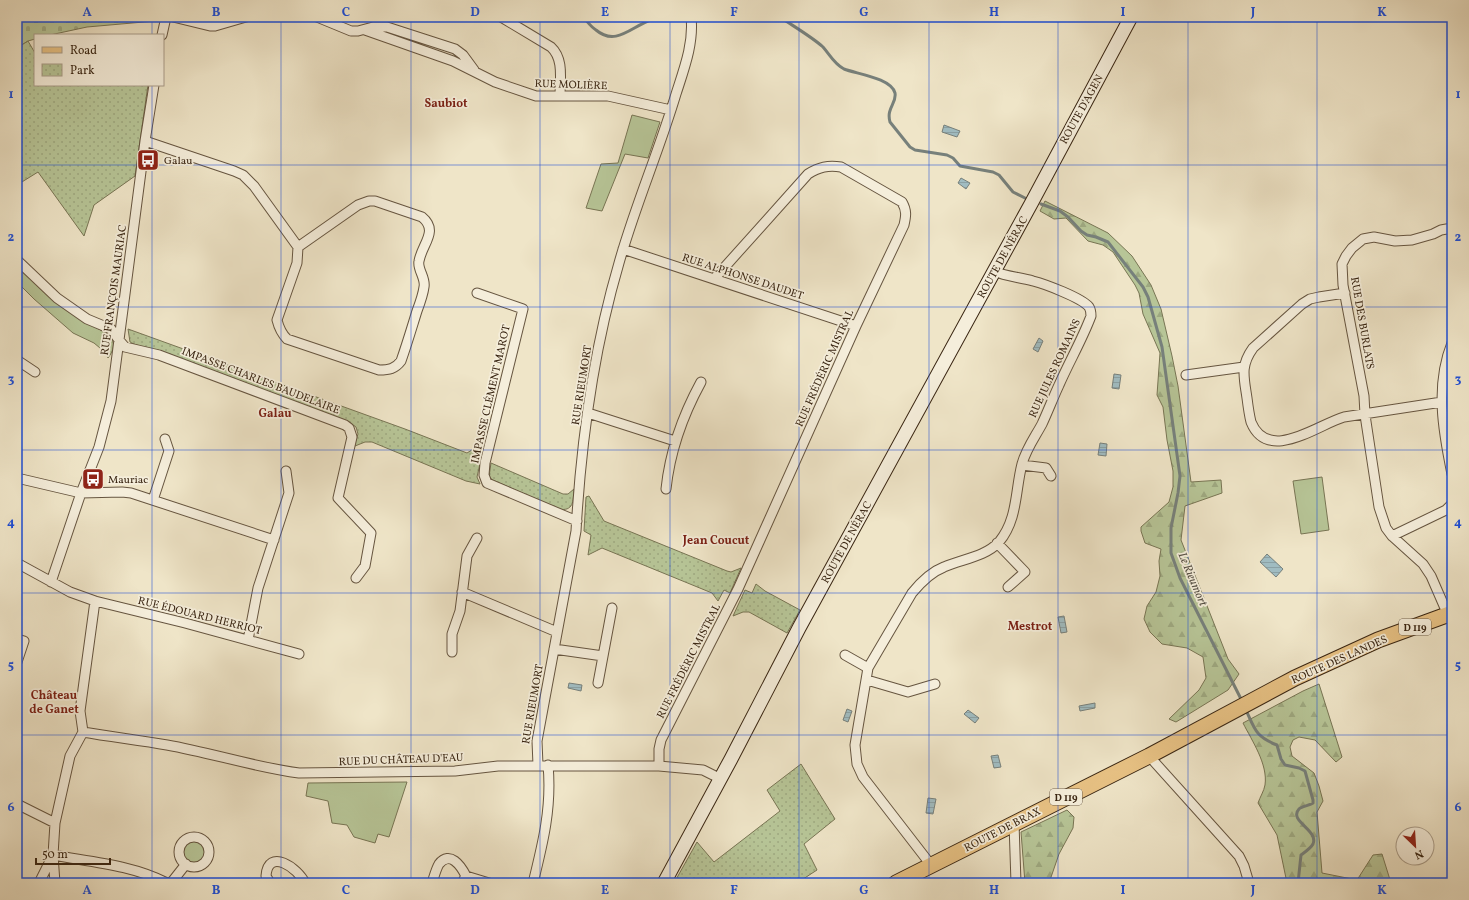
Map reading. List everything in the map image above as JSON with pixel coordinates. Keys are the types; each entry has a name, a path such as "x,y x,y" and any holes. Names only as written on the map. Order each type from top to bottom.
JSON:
{"main road":[{"name":"ROUTE D'AGEN","path":"1032,202 1131,17"},
{"name":"ROUTE DE NÉRAC","path":"664,883 721,779 799,628 1032,202"},
{"name":"ROUTE DES LANDES","path":"1236,710 1295,678 1378,640 1450,614"},
{"name":"ROUTE DE BRAX","path":"896,883 1149,756 1236,710"}],"street":[{"path":"162,34 166,17"},
{"path":"173,17 215,26 246,17"},
{"name":"RUE MOLIÈRE","path":"318,17 347,30 365,30 453,61 474,70 495,82 536,96 608,96 671,110"},
{"path":"501,17 551,47 557,53 560,62 560,96"},
{"name":"RUE RIEUMORT","path":"533,883 544,840 549,795 537,741 576,531 591,388 611,292 623,249 671,110 688,54 691,38 691,17"},
{"name":"RUE FRANÇOIS MAURIAC","path":"51,582 81,493 99,447 109,409 154,86"},
{"path":"145,141 234,170 244,176 257,190 298,247 297,263 277,320 282,334 288,339 379,370 388,370 397,366 401,361 424,288 423,273 419,268 418,262 430,232 430,226 427,221 422,217 379,202 369,201 358,205 298,247"},
{"name":"RUE FRÉDÉRIC MISTRAL","path":"659,766 659,749 661,740 739,586 856,326 904,225 906,216 905,208 902,202 841,168 824,166 815,169 808,174 714,279"},
{"name":"RUE DES BURLATS","path":"1450,614 1431,576 1423,564 1392,536 1386,528 1379,508 1365,415 1364,396 1345,292 1342,264 1352,248 1363,239 1374,237 1395,241 1412,240 1441,230 1452,228"},
{"name":"RUE ALPHONSE DAUDET","path":"623,249 856,326"},
{"path":"17,260 56,298 87,318 111,329 119,340"},
{"name":"RUE JULES ROMAINS","path":"931,865 863,777 858,768 855,746 868,668 912,593 928,575 945,566 977,556 997,543 1008,528 1014,512 1022,465 1026,451 1042,423 1089,320 1090,311 1084,303 1056,289 1033,281 1005,276 994,271"},
{"path":"1345,292 1310,299 1302,304 1253,348 1247,356 1244,367 1252,423 1261,434 1270,439 1282,440 1297,438 1335,420 1442,402"},
{"name":"IMPASSE CLÉMENT MAROT","path":"477,293 523,309 485,464 484,480 487,483 577,521"},
{"name":"IMPASSE CHARLES BAUDELAIRE","path":"119,340 125,347 159,355 345,425 349,428 352,437 338,498 371,533 365,566 356,578"},
{"path":"1452,343 1446,359 1442,386 1446,445 1452,474"},
{"path":"17,360 35,372"},
{"path":"1186,375 1244,367"},
{"path":"666,490 668,470 675,442 690,401 701,382"},
{"path":"588,413 675,442"},
{"path":"153,500 169,452 165,439"},
{"path":"1022,465 1046,468 1051,476"},
{"path":"248,640 258,588 289,493 286,471"},
{"path":"17,478 81,493 122,492 153,500 274,540"},
{"path":"1392,536 1446,510 1452,504"},
{"path":"452,652 452,634 460,611 467,556 477,538"},
{"path":"997,543 1025,572 1008,587"},
{"name":"RUE ÉDOUARD HERRIOT","path":"17,563 70,592 95,601 185,623 300,654"},
{"path":"462,592 557,632"},
{"path":"55,883 53,855 55,823 70,756 83,732 80,711 95,601"},
{"path":"598,683 612,608"},
{"path":"17,639 24,641 17,662"},
{"path":"554,649 603,656"},
{"path":"845,655 868,668"},
{"path":"867,680 908,692 936,684"},
{"name":"RUE DU CHÂTEAU D'EAU","path":"83,732 167,745 278,770 299,773 449,771 498,766 543,765 659,766 703,770 721,779"},
{"path":"1149,756 1239,856 1244,866 1249,883"},
{"path":"17,804 55,823"},
{"path":"1014,823 1016,883"},
{"path":"39,883 53,855"},
{"path":"53,855 142,872 167,883"},
{"path":"432,883 438,865 442,861 448,860 458,862 464,880 488,883"},
{"path":"270,883 266,876 268,868 272,864 280,861 288,864 305,883"},
{"path":"171,883 186,864"}],"green space":[{"path":"17,17 156,17 155,21 87,27 55,34 34,34 34,39 28,41 17,48"},
{"path":"28,41 34,51 34,86 148,86 135,176 94,205 84,236 38,172 17,185 17,48"},
{"path":"632,115 660,122 648,158 625,154 602,211 586,208 601,164 618,163"},
{"path":"1045,201 1108,233 1132,256 1151,285 1161,309 1172,356 1178,386 1191,482 1221,480 1222,493 1185,506 1181,540 1228,659 1239,674 1228,690 1176,722 1169,719 1199,690 1206,678 1203,657 1187,648 1162,644 1150,632 1144,619 1147,606 1156,592 1160,576 1159,561 1161,549 1145,543 1141,527 1169,502 1173,487 1173,471 1163,407 1157,395 1160,353 1143,314 1139,293 1113,252 1103,245 1088,241 1066,218 1054,219 1040,211"},
{"path":"17,265 76,316 109,335 113,341 113,346 112,352 108,358 106,353 94,343 73,333 17,282"},
{"path":"128,329 405,429 467,453 475,448 483,450 477,477 480,484 466,481 372,442 365,442 354,446 358,434 356,427 350,423 134,344 130,342"},
{"path":"491,463 563,494 568,494 574,489 572,505 567,509 558,509 493,480 489,477"},
{"path":"1322,477 1329,530 1301,534 1293,481"},
{"path":"589,496 604,521 727,571 731,572 741,568 730,593 724,590 718,601 712,593 602,548 588,555 591,535 584,531 586,497"},
{"path":"756,584 765,591 800,610 787,633 749,612 743,612 733,616 745,590 752,593"},
{"path":"1319,684 1342,757 1336,762 1315,740 1299,737 1293,740 1290,747 1292,756 1314,773 1323,801 1317,812 1322,873 1357,880 1373,855 1382,854 1391,883 1287,883 1277,835 1258,803 1265,785 1264,769 1262,761 1243,723"},
{"path":"801,764 835,819 804,844 817,870 797,883 674,883 697,842 714,862 780,811 767,790"},
{"path":"407,782 389,837 378,834 375,843 354,837 347,825 332,823 328,801 306,796 308,783"},
{"path":"1067,810 1074,817 1073,828 1059,854 1049,883 1025,883 1021,832"},
{"path":"194,840 203,843 206,852 203,861 194,864 185,861 182,852 185,843"}],"water":[{"path":"944,125 960,131 957,137 942,132"},
{"path":"961,178 970,183 966,189 958,183"},
{"path":"1039,338 1043,341 1038,352 1033,349"},
{"path":"1114,374 1121,375 1119,389 1112,388"},
{"path":"1100,443 1107,444 1106,456 1098,455"},
{"path":"1267,554 1283,569 1276,577 1260,562"},
{"path":"1064,616 1067,632 1061,633 1058,617"},
{"path":"569,683 582,685 581,691 568,688"},
{"path":"1095,703 1095,708 1080,711 1079,706"},
{"path":"847,709 852,711 848,722 843,720"},
{"path":"968,710 979,718 975,723 964,714"},
{"path":"998,755 1001,767 994,768 991,756"},
{"path":"928,798 936,799 933,814 926,813"}],"waterway":[{"name":"Le Rieumort","path":"583,17 594,29 603,35 610,36 624,34 644,23 663,17"},
{"name":"Le Rieumort","path":"780,17 819,43 835,62 844,69 881,80 892,88 895,93 895,97 889,113 890,122 910,147 915,150 947,155 953,158 960,166 993,172 999,175 1013,192 1025,198"},
{"name":"Le Rieumort","path":"1041,204 1060,211 1087,235 1108,242 1143,287 1148,297 1162,347 1180,476 1171,528 1171,553 1180,578 1242,701"},
{"name":"Le Rieumort","path":"1246,710 1260,736 1277,745 1281,759 1285,765 1305,771 1313,803 1300,808 1297,813 1297,818 1312,834 1314,839 1313,844 1301,855 1298,883"}],"place":[{"name":"Galau","path":"148,160"},
{"name":"Mauriac","path":"93,479"}],"district":[{"name":"Saubiot","path":"446,103"},
{"name":"Galau","path":"275,413"},
{"name":"Jean Coucut","path":"716,540"},
{"name":"Mestrot","path":"1030,626"},
{"name":"Château de Ganet","path":"54,702"}]}
